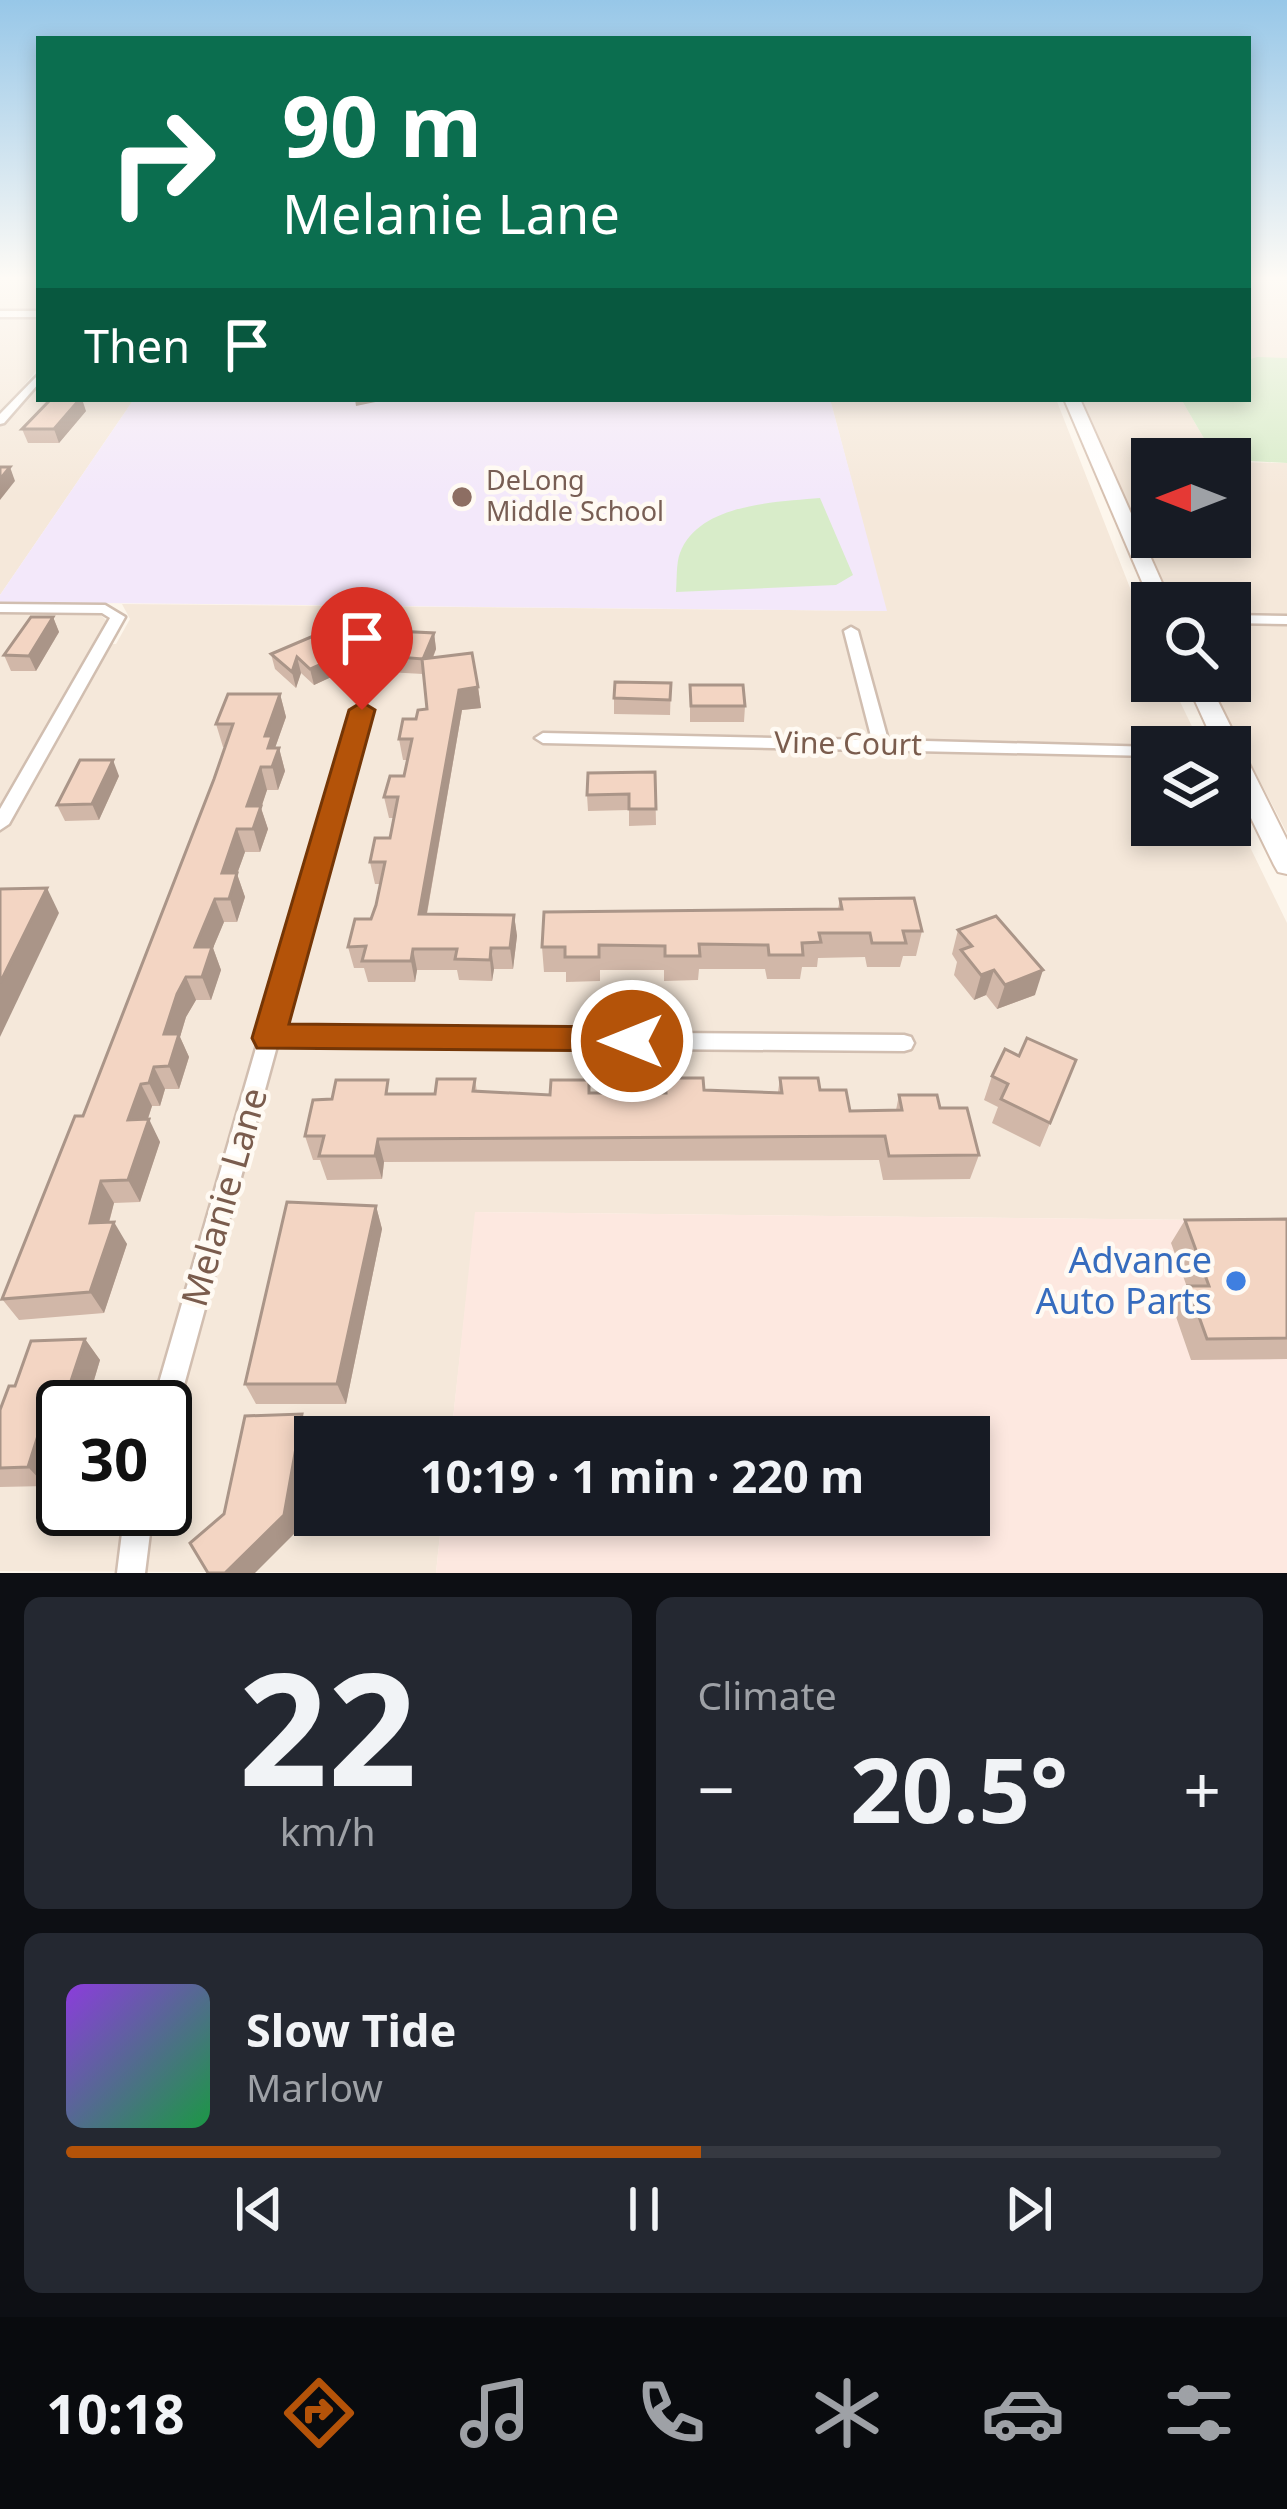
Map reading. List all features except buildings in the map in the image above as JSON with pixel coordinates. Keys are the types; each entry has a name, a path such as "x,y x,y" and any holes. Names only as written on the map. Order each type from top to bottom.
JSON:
{"street":[{"path":"0,421 36,379"},
{"path":"1073,402 1152,582"},
{"path":"0,608 105,609 118,617 0,824"},
{"path":"1251,619 1287,620"},
{"path":"851,632 881,745"},
{"name":"Melanie Lane","path":"173,1380 362,710"},
{"name":"Vine Court","path":"543,738 1131,751"},
{"path":"1251,793 1287,866"},
{"path":"268,1038 904,1043"},
{"path":"131,1573 136,1536"}],"shaded area":[{"path":"0,350 36,350 36,371 21,389 36,389 36,402 132,402 0,595"},
{"path":"1251,350 1287,350 1287,358 1251,360"},
{"name":"DeLong Middle School","path":"132,402 831,402 887,611 0,602 0,595"},
{"path":"831,402 1057,402 1131,590 1131,702 1180,702 1192,726 1131,726 1131,846 1249,846 1287,923 1287,1221 476,1212 453,1416 294,1416 294,1536 440,1536 436,1573 0,1571 0,613 101,615 106,620 95,643 116,644 130,619 122,604 886,611"},
{"path":"1083,402 1183,402 1204,438 1131,438 1131,513"},
{"path":"1251,462 1287,463 1287,833 1251,764 1251,726 1231,726 1219,702 1251,702 1251,582 1161,582 1151,558 1251,558"},
{"path":"475,1212 1287,1221 1287,1573 436,1573 440,1536 990,1536 990,1416 453,1416"}],"green space":[{"path":"1287,358 1287,463 1251,461 1251,438 1204,438 1183,402 1251,402 1251,359"},
{"path":"820,498 853,575 836,585 676,592 680,553 704,524 741,508"}],"place":[{"name":"DeLong Middle School","path":"462,497"},
{"name":"Advance Auto Parts","path":"1236,1281"}],"route":[{"path":"362,710 268,1038 632,1041"}]}
